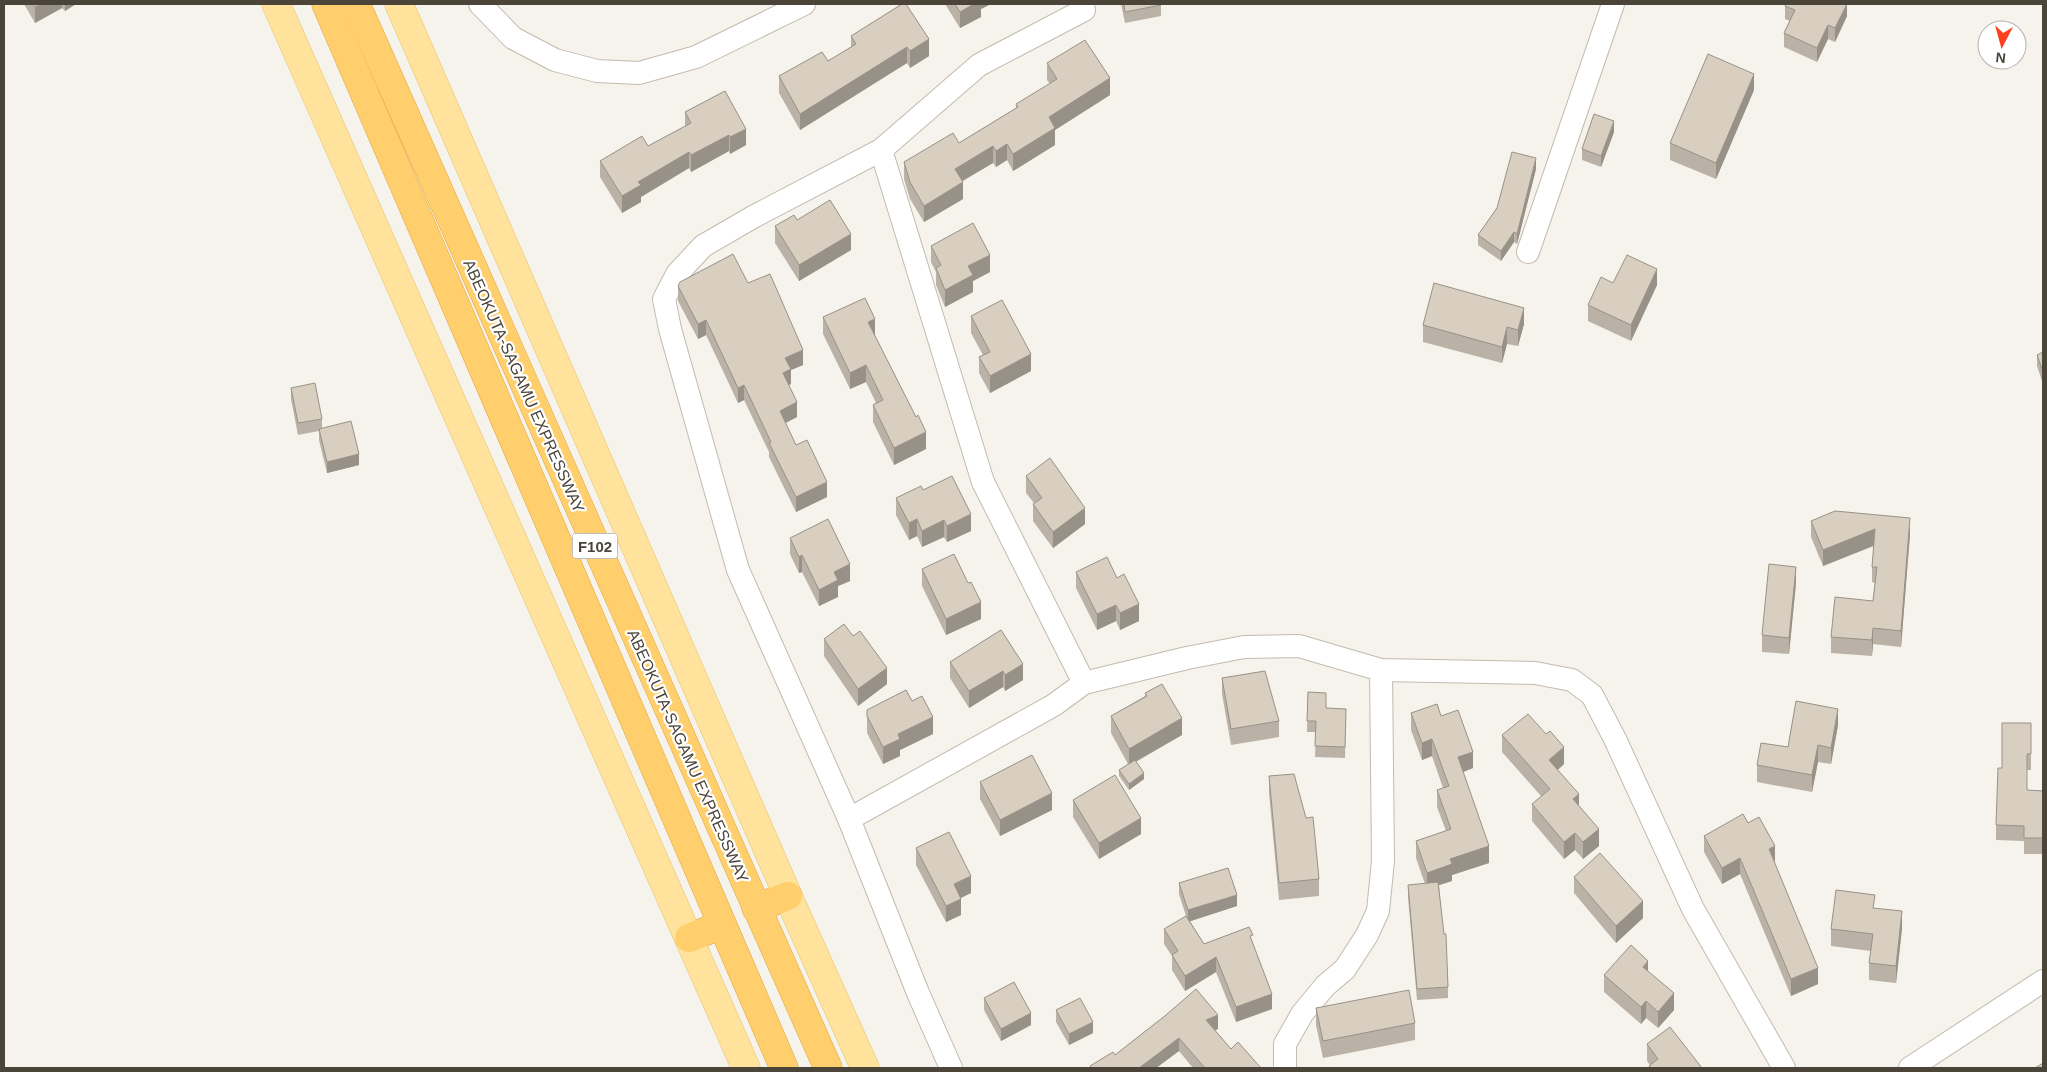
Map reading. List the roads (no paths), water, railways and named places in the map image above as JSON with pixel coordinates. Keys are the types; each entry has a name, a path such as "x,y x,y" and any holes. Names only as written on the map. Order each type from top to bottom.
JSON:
{"highway":[{"name":"ABEOKUTA-SAGAMU EXPRESSWAY","path":"326,4 784,1068"},
{"name":"ABEOKUTA-SAGAMU EXPRESSWAY","path":"360,13 828,1068"},
{"path":"756,908 788,896"},
{"path":"689,938 721,925"}],"main road":[{"path":"276,4 746,1068"},
{"path":"399,4 788,896 865,1068"}],"street":[{"path":"480,4 513,38 555,60 597,71 639,72 696,57 804,4"},
{"path":"1528,252 1613,4"},
{"path":"951,1068 918,993 849,819 738,570 670,329 664,299 677,274 703,246 753,217 881,150 979,64 1084,10"},
{"path":"881,150 984,482 1084,683"},
{"path":"849,819 1054,705 1084,683 1187,658 1244,647 1299,646 1381,670 1535,673 1572,680 1592,695 1615,739 1693,909 1784,1068"},
{"path":"1285,1068 1284,1044 1325,986 1344,969 1367,935 1378,911 1383,861 1381,670"},
{"path":"1910,1068 2043,981"}]}
